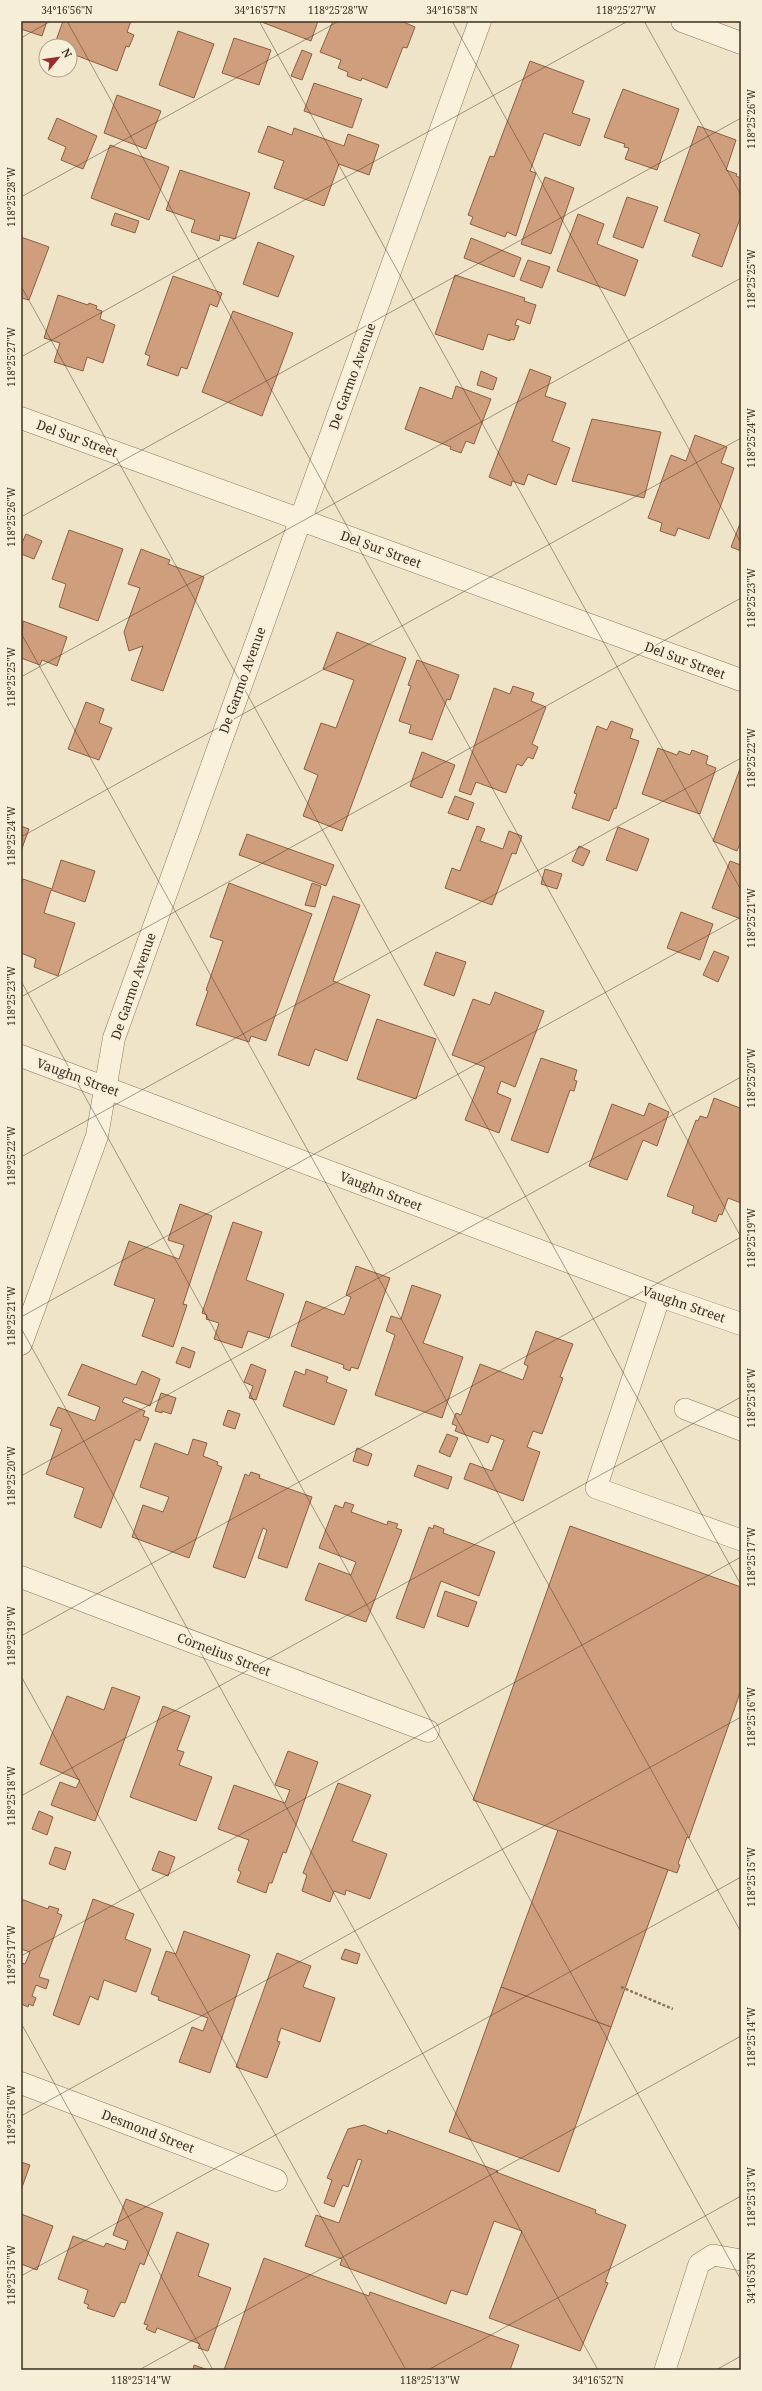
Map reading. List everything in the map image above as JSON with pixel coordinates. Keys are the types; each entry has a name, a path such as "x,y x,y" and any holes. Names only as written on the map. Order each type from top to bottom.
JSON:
{"street":[{"name":"De Garmo Avenue","path":"21,1344 97,1136 104,1086 114,1038 480,21"},
{"path":"682,21 741,43"},
{"name":"Del Sur Street","path":"21,418 741,680"},
{"name":"Vaughn Street","path":"21,1056 660,1296 741,1324"},
{"name":"Cornelius Street","path":"21,1577 428,1730"},
{"name":"Desmond Street","path":"21,2083 276,2180"}],"lane":[{"path":"660,1296 596,1488 741,1540"},
{"path":"685,1409 741,1430"},
{"path":"664,2370 700,2264 713,2255 741,2260"}],"path":[{"path":"621,1988 673,2009"}],"building":[{"path":"21,21 47,21 42,36 21,29"},
{"path":"63,21 131,21 127,32 134,35 129,47 126,46 117,71 78,56 78,38 57,38"},
{"path":"259,21 318,21 311,41"},
{"path":"333,21 401,21 415,27 407,48 403,47 387,88 362,78 361,81 347,76 348,72 338,68 341,60 320,52"},
{"path":"178,31 214,44 194,98 159,85"},
{"path":"234,38 271,50 259,85 222,73"},
{"path":"302,50 312,54 302,80 291,76"},
{"path":"530,61 584,81 572,113 590,119 580,146 544,133 530,171 536,173 516,236 507,232 505,237 470,224 473,217 468,215 490,156 494,157"},
{"path":"314,83 362,99 352,128 304,111"},
{"path":"623,89 679,109 657,170 625,159 629,148 624,147 625,144 604,137"},
{"path":"117,95 161,111 146,149 104,133"},
{"path":"57,118 97,136 83,169 61,160 66,147 48,139"},
{"path":"268,126 292,135 294,128 344,146 348,134 379,145 369,175 339,164 324,206 274,188 284,161 258,152"},
{"path":"698,126 736,140 726,170 737,174 736,176 741,178 741,216 722,267 692,256 700,234 664,221"},
{"path":"110,145 169,167 149,220 91,198"},
{"path":"180,170 250,193 235,239 220,235 219,241 191,232 195,220 166,210"},
{"path":"545,177 574,188 551,254 521,244"},
{"path":"627,197 658,207 643,248 613,237"},
{"path":"115,213 139,221 135,233 111,225"},
{"path":"578,214 604,224 597,244 638,260 625,296 557,271"},
{"path":"21,237 49,247 29,300 21,298"},
{"path":"471,238 521,258 514,277 464,258"},
{"path":"258,242 294,256 278,297 243,284"},
{"path":"528,260 550,267 542,288 520,280"},
{"path":"455,275 525,298 524,301 536,305 530,324 517,319 515,325 519,326 514,340 510,339 510,341 488,334 483,350 435,334"},
{"path":"173,276 222,293 217,307 210,304 187,369 181,367 178,376 147,365 150,356 145,354"},
{"path":"58,295 88,305 89,303 97,306 96,309 102,311 100,319 115,325 103,363 87,357 83,371 54,362 60,343 44,338"},
{"path":"233,311 293,333 262,416 202,392"},
{"path":"530,369 551,377 545,396 566,403 552,441 570,448 556,485 528,474 524,485 512,481 511,486 489,477"},
{"path":"481,371 497,378 493,390 477,385"},
{"path":"456,386 491,399 474,444 466,441 461,453 450,449 451,447 405,429 420,387 452,399"},
{"path":"592,419 661,432 644,498 572,481"},
{"path":"695,435 727,447 721,463 734,468 709,539 678,528 675,536 660,531 662,523 648,518 671,455 686,461"},
{"path":"741,521 741,551 731,547"},
{"path":"69,530 123,549 98,621 59,607 66,584 52,579"},
{"path":"26,534 42,541 34,559 21,554 21,545"},
{"path":"141,549 170,560 168,564 204,577 163,691 131,680 143,646 129,651 124,632 140,588 128,584"},
{"path":"23,621 67,637 57,666 42,660 40,665 21,658"},
{"path":"337,632 406,658 342,831 303,816 318,775 304,769 321,723 336,728 354,680 323,669"},
{"path":"417,660 459,675 450,700 447,699 432,740 409,733 411,725 399,721 411,686 408,685"},
{"path":"513,686 534,693 531,701 546,707 532,744 538,747 533,759 528,757 522,766 517,764 506,793 476,782 471,795 459,791 494,688 510,694"},
{"path":"86,702 104,709 99,723 112,728 99,760 68,749"},
{"path":"611,721 633,729 630,738 639,741 616,809 614,808 609,821 572,808 577,794 574,793 597,726 607,730"},
{"path":"658,748 677,755 679,751 690,755 692,750 708,756 706,764 716,768 700,814 642,794"},
{"path":"422,752 455,765 442,798 410,786"},
{"path":"741,766 741,841 737,851 713,841"},
{"path":"455,796 474,803 468,820 448,813"},
{"path":"21,826 29,829 21,851"},
{"path":"477,826 485,829 480,841 503,849 509,831 522,836 516,854 512,853 492,905 445,888 452,868 460,871"},
{"path":"618,827 649,839 637,871 606,860"},
{"path":"247,834 334,865 326,886 239,855"},
{"path":"579,846 590,851 583,866 572,861"},
{"path":"61,860 95,871 85,902 51,890 44,913 75,923 58,976 34,967 36,959 21,953 21,884 23,879 52,889"},
{"path":"730,861 741,865 741,919 712,908"},
{"path":"545,869 562,874 557,889 541,884"},
{"path":"229,883 312,914 266,1041 251,1036 249,1042 196,1025 223,941 210,937"},
{"path":"312,883 321,886 315,907 305,905"},
{"path":"333,896 360,905 333,981 370,995 347,1061 315,1049 309,1066 278,1055"},
{"path":"681,912 713,924 700,960 667,948"},
{"path":"714,951 729,957 718,982 703,975"},
{"path":"436,952 466,962 454,996 424,985"},
{"path":"495,992 544,1011 515,1087 501,1081 497,1093 511,1099 499,1133 465,1120 485,1067 452,1055 473,999 490,1005"},
{"path":"377,1019 436,1039 416,1099 357,1079"},
{"path":"541,1058 577,1070 574,1080 577,1081 574,1091 570,1090 548,1153 511,1140"},
{"path":"714,1098 740,1108 741,1106 741,1203 728,1198 722,1215 719,1214 716,1222 692,1213 694,1206 667,1196 696,1120 698,1121 700,1116 707,1118"},
{"path":"649,1103 669,1112 657,1146 643,1140 627,1180 589,1166 612,1104 644,1116"},
{"path":"180,1204 212,1216 183,1304 187,1305 173,1347 142,1336 155,1299 114,1285 129,1241 179,1259 184,1245 168,1240"},
{"path":"233,1222 262,1232 246,1280 284,1294 269,1338 248,1331 242,1348 214,1339 219,1323 206,1319 207,1315 202,1313"},
{"path":"356,1266 390,1278 358,1369 351,1367 350,1371 343,1368 344,1365 291,1346 306,1301 344,1315 351,1297 346,1295"},
{"path":"412,1285 441,1295 423,1343 463,1357 442,1418 375,1395 395,1335 386,1331 391,1316 401,1319"},
{"path":"536,1331 573,1344 560,1377 563,1378 542,1434 533,1431 527,1447 540,1452 523,1501 464,1479 470,1463 492,1471 504,1440 491,1435 488,1443 455,1431 457,1426 452,1424 456,1413 461,1415 480,1364 523,1380 528,1366 524,1364"},
{"path":"182,1347 195,1352 190,1368 176,1363"},
{"path":"82,1364 136,1385 142,1371 160,1379 150,1406 125,1397 122,1402 145,1411 143,1416 149,1418 140,1441 135,1439 101,1528 74,1517 84,1488 46,1474 62,1429 50,1425 58,1407 95,1421 100,1407 68,1395"},
{"path":"251,1364 266,1370 256,1400 249,1398 253,1386 244,1382"},
{"path":"306,1369 328,1377 326,1382 347,1390 334,1425 283,1406 295,1371 305,1375"},
{"path":"161,1393 176,1398 171,1414 162,1411 162,1413 155,1411"},
{"path":"228,1410 240,1414 235,1429 223,1425"},
{"path":"447,1434 458,1438 450,1457 439,1452"},
{"path":"193,1439 207,1443 203,1456 218,1462 217,1465 222,1467 189,1558 132,1537 143,1505 163,1512 169,1497 140,1487 155,1443 188,1455"},
{"path":"357,1448 372,1454 368,1466 353,1461"},
{"path":"418,1465 452,1477 448,1489 414,1476"},
{"path":"251,1472 260,1475 259,1478 312,1497 287,1568 258,1558 267,1530 263,1528 245,1578 213,1567 245,1474 249,1476"},
{"path":"345,1502 354,1505 351,1512 387,1525 388,1521 398,1524 396,1528 402,1530 366,1622 305,1600 319,1563 351,1575 356,1562 319,1548 335,1505 343,1508"},
{"path":"434,1525 444,1529 443,1533 495,1552 479,1596 441,1581 424,1628 396,1618 429,1527 433,1529"},
{"path":"570,1526 741,1587 741,1690 689,1838 687,1837 678,1864 680,1865 677,1873 473,1800"},
{"path":"445,1591 477,1602 468,1627 437,1616"},
{"path":"112,1687 140,1697 95,1821 51,1805 60,1782 76,1788 80,1780 40,1764 67,1696 104,1710"},
{"path":"163,1706 190,1716 177,1750 184,1752 179,1765 212,1777 196,1821 130,1797"},
{"path":"288,1751 318,1762 286,1853 283,1852 272,1883 269,1883 266,1893 237,1882 241,1872 238,1870 249,1840 218,1829 234,1785 285,1803 290,1790 275,1785"},
{"path":"338,1783 371,1795 352,1841 387,1854 370,1899 346,1890 345,1895 334,1891 330,1902 302,1891 307,1875 303,1873"},
{"path":"39,1811 53,1817 47,1835 32,1829"},
{"path":"558,1830 668,1870 611,2027 501,1987"},
{"path":"55,1847 71,1852 65,1870 49,1864"},
{"path":"159,1851 175,1857 168,1876 152,1870"},
{"path":"21,1899 48,1909 49,1906 59,1909 57,1913 62,1915 39,1977 49,1980 46,1989 36,1985 32,1996 36,1998 33,2006 29,2004 28,2007 21,2004 21,1963 25,1964 30,1952 21,1949"},
{"path":"93,1899 134,1914 125,1939 151,1949 136,1992 104,1980 98,2000 90,1996 79,2025 53,2015"},
{"path":"184,1931 250,1955 210,2073 179,2062 192,2027 203,2031 208,2018 158,2000 159,1997 151,1994 166,1951 176,1954"},
{"path":"345,1949 360,1954 357,1964 341,1959"},
{"path":"277,1953 311,1966 303,1987 335,1998 320,2042 281,2028 277,2041 280,2042 267,2078 236,2067"},
{"path":"501,1987 611,2027 559,2172 449,2132"},
{"path":"364,2125 387,2134 388,2130 498,2171 496,2172 596,2210 595,2213 626,2225 605,2282 608,2283 580,2351 489,2318 522,2231 494,2221 467,2295 451,2290 446,2304 340,2265 342,2259 305,2246 316,2215 339,2223 362,2160 358,2159 348,2187 343,2185 334,2207 324,2203 332,2180 327,2178 348,2129"},
{"path":"21,2162 30,2165 21,2190"},
{"path":"126,2199 163,2213 144,2265 140,2263 125,2303 121,2302 114,2317 87,2308 89,2305 84,2303 88,2290 58,2279 73,2236 104,2247 106,2243 125,2250 128,2241 113,2235"},
{"path":"21,2214 53,2226 37,2270 21,2264"},
{"path":"177,2232 209,2244 198,2276 231,2288 208,2351 198,2348 200,2344 157,2328 155,2333 146,2329 148,2325 144,2324"},
{"path":"264,2258 369,2296 370,2292 519,2345 510,2370 224,2370"},
{"path":"194,2365 208,2370 193,2370"}]}
